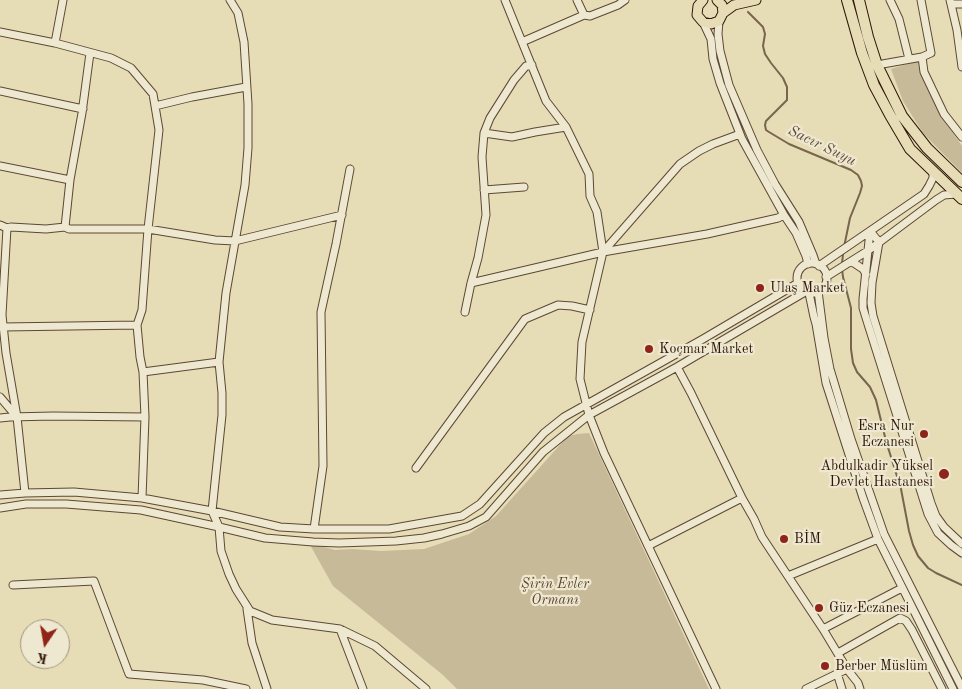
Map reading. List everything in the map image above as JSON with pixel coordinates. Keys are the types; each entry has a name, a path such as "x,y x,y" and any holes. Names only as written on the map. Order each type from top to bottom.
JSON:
{"highway":[{"path":"847,0 862,53 874,85 890,116 910,148 959,197"},
{"path":"858,0 877,65 902,116 927,148 962,182"}],"main road":[{"path":"718,0 722,4 721,17"},
{"path":"700,1 697,15 703,22 711,24 734,6 756,0"}],"street":[{"path":"55,42 63,0"},
{"path":"230,0 238,13 244,42 248,104 248,148 245,186 226,294 219,362 222,414 212,511 219,527 221,550 236,590 250,611 272,620 340,629 375,646 426,689"},
{"path":"505,0 546,100 566,128 589,174 590,196 597,212 603,252 582,342 580,378 588,415 716,689"},
{"path":"577,0 584,15"},
{"path":"522,42 584,15 590,16 618,5 625,0"},
{"path":"890,0 898,19 909,59"},
{"path":"877,65 922,57 931,53 921,0"},
{"path":"962,4 951,2 962,67"},
{"path":"721,17 718,34 720,51 729,85 757,150 798,222 814,255 814,265"},
{"path":"0,508 26,504 66,504 141,510 265,538 339,543 396,541 442,534 469,526 486,517 543,452 588,415 677,367 807,292 818,291 824,285 826,277 823,268 814,265 806,256 796,233 784,215 740,134 720,83 713,59 711,39 703,22"},
{"path":"0,32 55,42 111,58 131,68 153,94 159,130 148,229 142,310 137,325 143,372 145,417 142,498"},
{"path":"65,227 70,180 83,109 90,53"},
{"path":"922,57 924,72 944,114 962,137"},
{"path":"465,312 486,215 482,158 484,133 490,118 514,80 526,66 532,65"},
{"path":"155,106 246,87"},
{"path":"0,91 83,109"},
{"path":"484,133 512,137 566,128"},
{"path":"603,252 680,164 713,144 740,134"},
{"path":"0,166 70,180"},
{"path":"314,529 323,466 321,312 350,169"},
{"path":"933,171 930,186 924,194 834,255 814,265 803,266 798,274 798,283 807,292 816,324 826,383 878,538 953,689"},
{"path":"484,190 524,187"},
{"path":"826,277 869,250 944,195 959,197"},
{"path":"25,493 17,418 6,353 2,315 3,227 148,229 215,240 235,241 342,215"},
{"path":"470,283 603,252 707,234 784,215"},
{"path":"870,230 879,242 872,283 871,303 873,316 931,503 936,516 960,547"},
{"path":"870,230 863,308 928,514 938,533 949,543 960,547"},
{"path":"850,262 863,269 866,274"},
{"path":"0,495 74,492 142,498 212,511 280,527 314,529 389,529 462,516 480,504 544,433 564,417 798,283"},
{"path":"818,291 830,369 851,439 884,534 962,688"},
{"path":"416,468 525,319 558,306 572,306 590,310"},
{"path":"3,327 137,325"},
{"path":"143,372 219,362"},
{"path":"677,367 762,537 823,628 846,669 858,683 860,689"},
{"path":"0,397 17,418"},
{"path":"0,418 53,416 145,417"},
{"path":"648,546 742,498"},
{"path":"788,576 878,538"},
{"path":"12,586 94,581 129,674 203,680 246,689"},
{"path":"823,628 902,588"},
{"path":"248,608 252,643 267,689"},
{"path":"838,653 900,618 906,621 912,630 942,689"},
{"path":"340,629 363,689"},
{"path":"806,689 814,687 846,669"},
{"path":"837,673 842,689"}],"green space":[{"path":"917,61 944,120 962,146 962,173 923,133 903,101 891,69"},
{"name":"Şirin Evler Ormanı","path":"589,433 709,689 457,689 443,675 333,586 309,543 335,550 381,551 424,549 469,534 496,516 568,436"}],"waterway":[{"name":"Sacır Suyu","path":"748,12 763,27 765,54 783,78 787,87 787,100 766,121 766,130 789,144 851,170 858,175 861,181 862,186 850,218 844,247"},
{"name":"Sacır Suyu","path":"842,264 843,254"},
{"name":"Sacır Suyu","path":"842,269 851,308 853,363 857,372 870,387 876,400 901,489 913,545 918,556 928,568 962,585"}],"place":[{"name":"Ulaş Market","path":"760,288"},
{"name":"Koçmar Market","path":"649,349"},
{"name":"Esra Nur Eczanesi","path":"924,434"},
{"name":"Abdulkadir Yüksel Devlet Hastanesi","path":"944,474"},
{"name":"BİM","path":"784,539"},
{"name":"Güz Eczanesi","path":"819,608"},
{"name":"Berber Müslüm","path":"825,666"}]}
